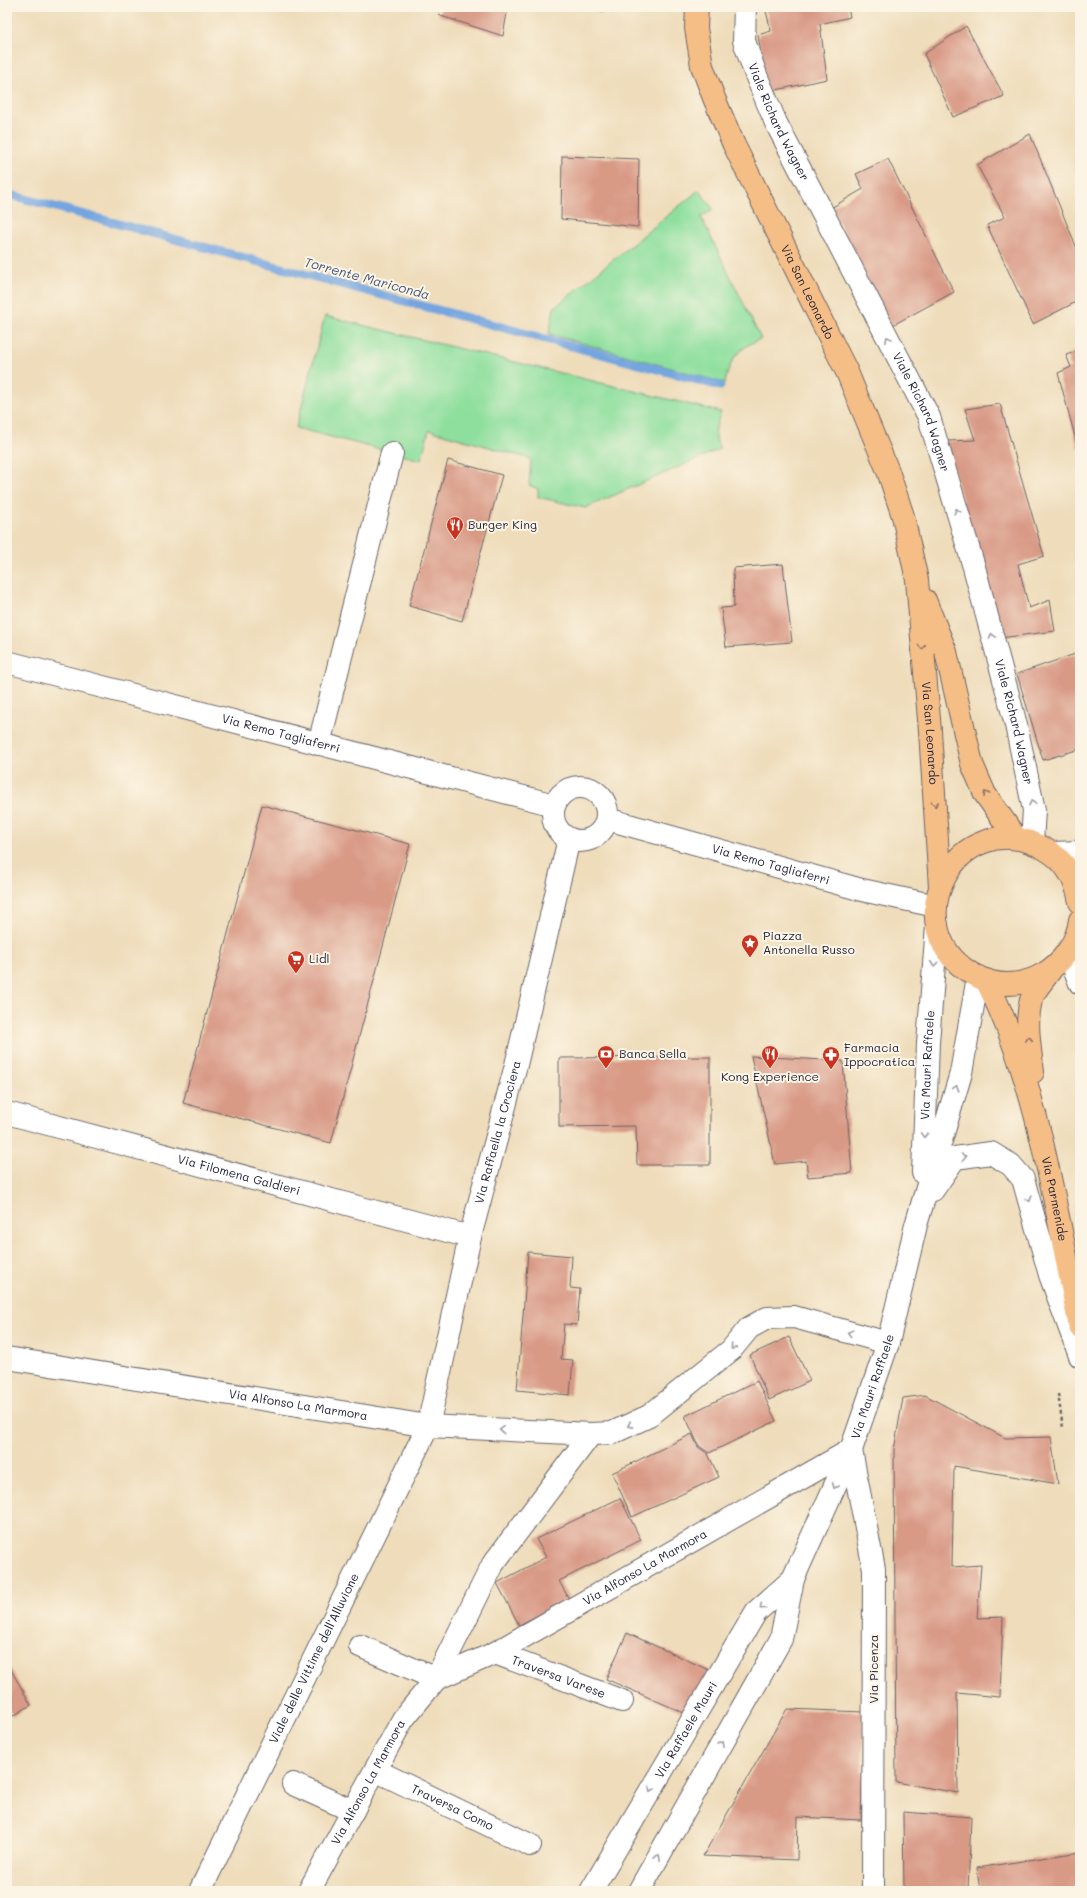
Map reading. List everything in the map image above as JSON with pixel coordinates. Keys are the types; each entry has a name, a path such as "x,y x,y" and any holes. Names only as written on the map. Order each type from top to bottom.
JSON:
{"main road":[{"name":"Via San Leonardo","path":"697,7 696,28 702,66 714,98 734,145 847,372 888,471 903,516 917,580 930,731 937,906 943,943 953,959 982,978"},
{"name":"Via San Leonardo","path":"917,580 946,652 972,764 985,794 1024,840"},
{"path":"937,906 948,869 961,855 978,844 990,841 1024,840 1052,853 1068,868 1078,888 1080,902"},
{"path":"982,978 1008,984 1023,983 1038,978 1051,970 1068,954 1079,927"},
{"name":"Via Parmenide","path":"1036,1119 1028,1017 1031,999 1051,970"},
{"name":"Via Parmenide","path":"982,978 1009,1032 1036,1119 1080,1327"}],"street":[{"name":"Viale Richard Wagner","path":"744,7 744,41 776,123 929,417 974,567 1016,725 1034,810 1024,840"},
{"path":"320,744 392,454"},
{"name":"Via Remo Tagliaferri","path":"7,662 554,805"},
{"path":"587,787 594,790 605,803 606,819 601,830 592,838 577,841 569,839 562,834 555,825 553,813 554,805 564,792 571,788 587,787"},
{"name":"Via Remo Tagliaferri","path":"606,819 862,890 937,906"},
{"name":"Via Raffaella la Crociera","path":"428,1426 470,1237 516,1065 569,839"},
{"path":"1052,853 1080,852"},
{"name":"Via Mauri Raffaele","path":"922,1206 928,1043 937,906"},
{"path":"1068,954 1080,984"},
{"name":"Via Mauri Raffaele","path":"851,1450 888,1343 922,1206 961,1073 982,978"},
{"name":"Via Filomena Galdieri","path":"7,1113 470,1237"},
{"name":"Via Mauri Raffaele","path":"922,1206 956,1158 992,1153 1011,1165"},
{"name":"Via Parmenide","path":"1011,1165 1023,1179 1050,1275 1080,1356"},
{"name":"Via Alfonso La Marmora","path":"7,1358 428,1426 591,1434 612,1433 649,1416 731,1350 749,1328 767,1318 794,1317 888,1343"},
{"name":"Viale delle Vittime dell'Alluvione","path":"200,1891 428,1426"},
{"name":"Via Alfonso La Marmora","path":"309,1891 403,1719 436,1679 493,1564 591,1434"},
{"name":"Via Alfonso La Marmora","path":"436,1679 495,1653 851,1450"},
{"name":"Via Raffaele Mauri","path":"639,1891 781,1639 793,1579 851,1450"},
{"name":"Via Picenza","path":"851,1450 874,1569 873,1891"},
{"name":"Via Raffaele Mauri","path":"591,1891 756,1612 793,1579"},
{"path":"360,1646 436,1679"},
{"name":"Traversa Varese","path":"495,1653 622,1701"},
{"name":"Traversa Como","path":"375,1770 530,1845"},
{"path":"293,1784 353,1811"}],"path":[{"path":"1058,1394 1064,1428"}],"green space":[{"path":"699,190 713,209 701,217 761,339 746,346 736,355 725,383 549,334 554,308"},
{"path":"325,316 721,412 717,422 716,431 716,439 720,449 585,508 538,497 538,489 529,485 531,459 429,430 421,460 296,428"}],"building":[{"path":"442,7 508,7 503,36 438,15"},
{"path":"616,7 616,12 555,8"},
{"path":"765,7 848,7 850,17 820,24 827,79 767,92 758,35 771,31"},
{"path":"966,26 1004,96 953,117 924,54"},
{"path":"1030,134 1080,256 1080,300 1033,324 987,225 1005,217 977,165"},
{"path":"562,156 639,159 638,227 561,219"},
{"path":"888,159 954,292 891,326 831,208 863,189 856,174"},
{"path":"1080,350 1080,447 1078,448 1058,373 1071,367 1066,355"},
{"path":"1000,404 1044,556 1018,564 1029,608 1050,600 1055,631 1000,638 946,441 975,440 965,409"},
{"name":"Burger King","path":"448,460 502,475 462,621 409,606"},
{"path":"783,564 792,642 726,647 721,608 734,607 733,568"},
{"path":"1075,654 1080,671 1080,749 1043,760 1017,674"},
{"name":"Lidl","path":"262,805 410,844 331,1143 183,1103"},
{"path":"751,1056 843,1061 852,1173 808,1177 806,1161 775,1164"},
{"path":"710,1057 710,1165 637,1165 636,1126 559,1127 559,1058"},
{"path":"528,1252 572,1256 570,1288 580,1289 577,1325 564,1324 561,1359 573,1360 570,1395 517,1390"},
{"path":"789,1337 810,1381 769,1400 750,1355"},
{"path":"757,1381 776,1421 709,1453 699,1446 685,1416"},
{"path":"925,1395 1005,1438 1051,1437 1058,1484 954,1466 952,1567 981,1565 977,1618 1003,1617 1000,1697 957,1693 958,1793 896,1782 894,1450 903,1398"},
{"path":"692,1434 698,1447 708,1454 719,1477 632,1517 612,1473"},
{"path":"620,1498 641,1540 559,1581 569,1599 519,1625 497,1583 546,1557 536,1539"},
{"path":"627,1633 709,1670 689,1715 606,1679"},
{"path":"7,1663 31,1705 13,1716 7,1707"},
{"path":"787,1709 864,1712 861,1820 798,1817 797,1860 703,1856"},
{"path":"903,1812 971,1817 968,1891 904,1891"},
{"path":"1080,1852 1080,1891 980,1891 977,1868"}],"waterway":[{"name":"Torrente Mariconda","path":"7,194 720,386"}],"place":[{"name":"Burger King","path":"455,540"},
{"name":"Piazza Antonella Russo","path":"750,958"},
{"name":"Lidl","path":"296,974"},
{"name":"Banca Sella","path":"606,1069"},
{"name":"Kong Experience","path":"770,1069"},
{"name":"Farmacia Ippocratica","path":"831,1070"}]}
